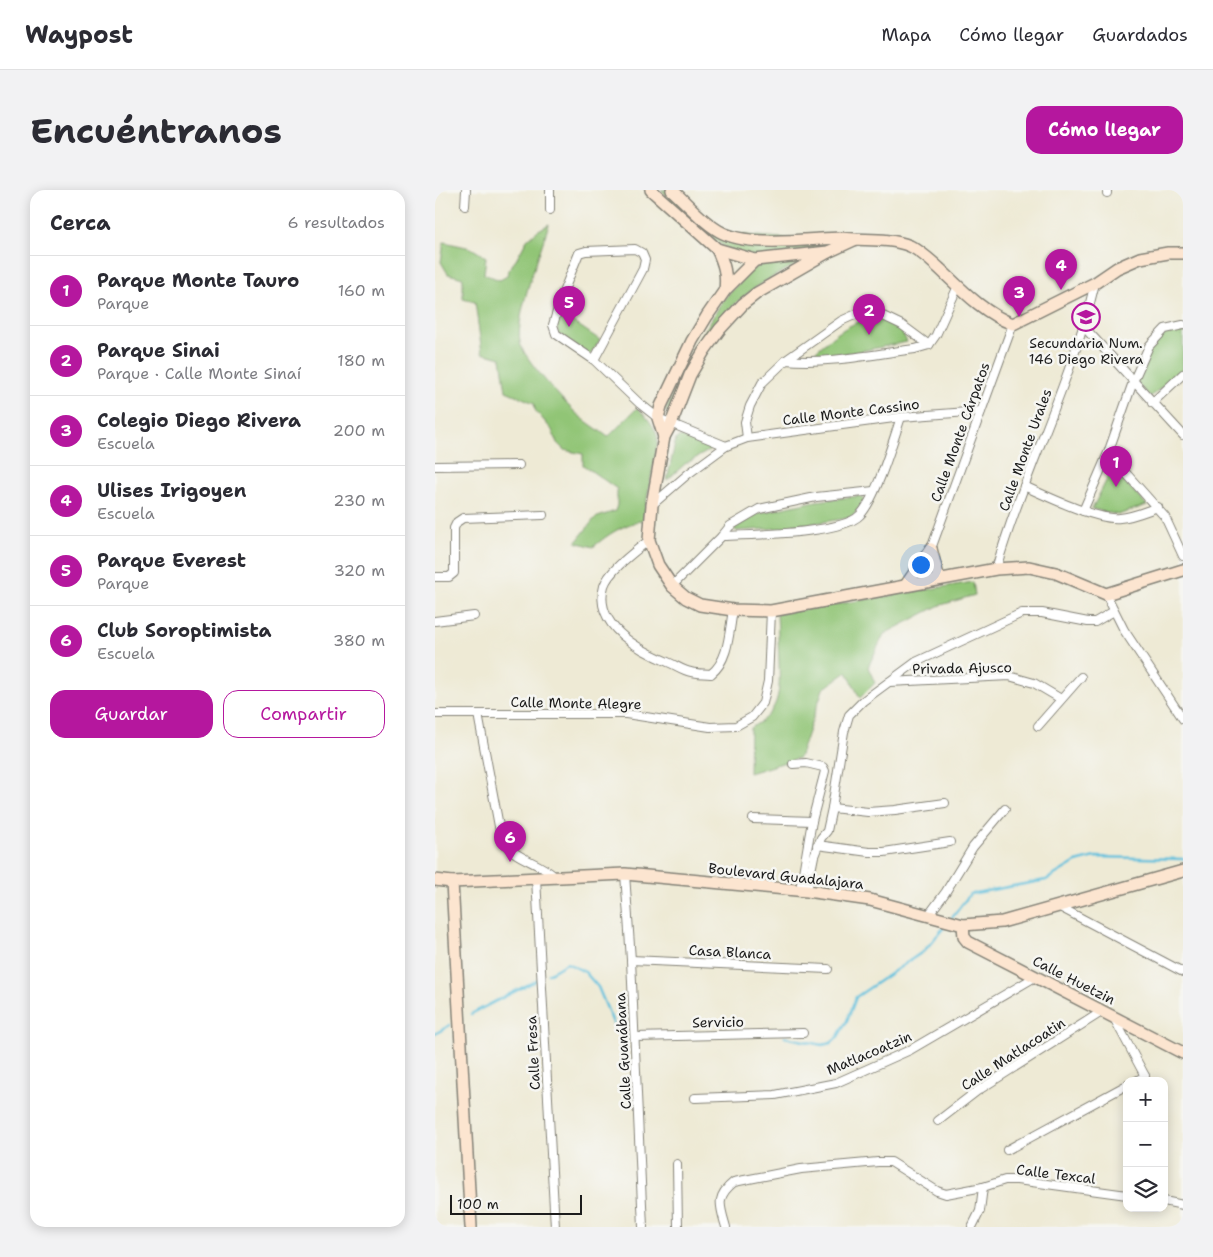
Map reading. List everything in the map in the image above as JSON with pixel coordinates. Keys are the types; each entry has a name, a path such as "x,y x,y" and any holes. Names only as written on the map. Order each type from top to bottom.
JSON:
{"street":[{"path":"465,206 466,190"},
{"path":"549,190 549,210"},
{"path":"651,190 717,249 725,267 725,290"},
{"path":"672,190 711,226 720,232 732,236 756,241 841,238 887,240 910,246 923,254 995,316 1013,324 1095,283 1117,268 1140,258 1168,253 1183,253"},
{"path":"854,240 828,252 757,293 743,304 720,328 690,375 664,437 652,505 649,540 658,565 672,586 686,598 700,605 733,610 771,611 996,568 1029,567 1056,573 1106,594 1183,570"},
{"path":"594,360 643,269 645,260 642,253 635,249 579,253 567,281 553,325 554,330 556,334 594,360 657,418 726,446"},
{"path":"717,249 755,260 828,252"},
{"path":"664,437 657,418 692,341 725,290 755,260"},
{"name":"Calle Monte Urales","path":"996,568 1024,486 1083,327 1095,283"},
{"path":"786,360 826,360 929,346 936,335 958,286"},
{"path":"747,438 745,422 750,406 762,383 786,360 841,322 861,312 879,314 902,325 929,346"},
{"name":"Calle Monte Cárpatos","path":"931,550 1013,324"},
{"path":"1083,511 1108,453 1133,382 1149,346 1165,329 1183,325"},
{"path":"1083,327 1183,435"},
{"path":"1152,402 1183,374"},
{"name":"Calle Monte Cassino","path":"652,505 688,474 726,446 747,438 901,417 981,410"},
{"path":"722,536 809,530 854,521 862,514 874,491 901,417"},
{"path":"1108,453 1158,507 1170,524 1183,556"},
{"path":"435,466 519,465"},
{"path":"1024,486 1083,511 1118,519 1158,507"},
{"path":"672,586 730,526 759,509 816,498 874,491"},
{"path":"435,578 449,577 453,573 454,528 457,522 463,518 543,515"},
{"path":"649,540 611,573 604,585 603,601 608,618 622,636 651,655 691,672 711,674 719,668 724,658 733,610"},
{"path":"931,550 939,579"},
{"path":"906,585 931,550"},
{"path":"1106,594 1124,630 1183,720"},
{"name":"Calle Monte Alegre","path":"435,714 626,714 710,727 736,726 752,717 763,703 768,681 771,611"},
{"path":"803,890 817,845 827,830 843,732 849,716 863,701 916,662 1021,613 1042,613 1095,622 1114,611"},
{"path":"435,621 473,616"},
{"name":"Privada Ajusco","path":"888,682 1009,676 1034,683 1061,700"},
{"path":"1038,726 1081,677"},
{"path":"478,714 501,837 513,853 543,867 555,877"},
{"path":"793,764 806,763 823,767 825,771 812,821 803,890"},
{"path":"832,808 868,812 945,802"},
{"path":"933,918 945,893 973,847 1005,809"},
{"path":"753,819 812,821"},
{"path":"817,845 869,852 884,852 950,842"},
{"name":"Boulevard Guadalajara","path":"435,880 452,882 625,874 803,890 870,900 959,924 1003,922 1183,871"},
{"name":"Calle Guanábana","path":"625,874 635,1037 643,1227"},
{"name":"Calle Fresa","path":"536,878 555,1227"},
{"path":"452,882 471,1227"},
{"path":"1058,906 1183,972"},
{"name":"Calle Huetzin","path":"959,924 968,942 1183,1052"},
{"name":"Casa Blanca","path":"631,960 828,969"},
{"name":"Matlacoatzin","path":"695,1098 775,1095 836,1082 911,1050 1035,977"},
{"path":"1107,1013 1144,1077"},
{"name":"Calle Matlacoatin","path":"938,1121 977,1091 1107,1013"},
{"name":"Servicio","path":"635,1037 803,1033"},
{"path":"1007,1150 1123,1088"},
{"name":"Calle Texcal","path":"726,1227 720,1205 721,1196 726,1188 734,1182 801,1169 891,1162 942,1193 951,1194 1005,1180 1017,1180 1123,1194"},
{"path":"677,1164 678,1227"},
{"path":"972,1227 979,1212 983,1187"},
{"path":"1168,1200 1183,1205"}],"green space":[{"path":"661,190 667,190 713,232 838,243 785,254 756,257 726,248 708,236"},
{"path":"549,224 529,284 521,316 519,330 522,349 544,379 571,408 608,437 637,408 651,423 658,441 643,520 616,530 593,547 576,542 595,518 615,511 617,489 583,465 583,454 564,450 557,443 552,430 535,410 534,403 506,391 501,358 482,353 475,302 463,299 463,278 448,274 441,262 444,242 471,248 486,257 484,274 500,280 507,276 508,270 527,240"},
{"path":"807,259 758,286 732,307 704,346 686,376 671,408 667,412 665,411 694,349 723,300 753,268 768,263"},
{"path":"564,295 576,301 569,319 600,340 590,355 558,334 556,320"},
{"path":"878,317 899,326 907,342 856,352 808,358 848,327 857,322"},
{"path":"1183,327 1183,370 1150,397 1136,382 1148,351 1170,329"},
{"path":"680,436 712,449 685,464 667,480 676,439"},
{"path":"1112,469 1147,505 1118,515 1092,509"},
{"path":"859,496 864,500 850,518 781,528 736,531 734,528 759,513 816,501"},
{"path":"973,582 975,595 938,606 884,634 868,667 875,683 860,698 847,672 823,689 799,758 749,773 750,728 768,715 777,700 779,672 777,614"}],"waterway":[{"path":"951,919 970,894 1046,880 1076,862 1095,857 1183,859"},
{"path":"785,1037 822,1045 831,1043 837,1038 847,1021 856,997 924,951 946,925"},
{"path":"548,974 567,963 585,972 598,987 616,1030 629,1037"},
{"path":"471,1014 537,980"},
{"path":"435,1034 450,1025"}],"place":[{"name":"Ulises Irigoyen","path":"1061,290"},
{"name":"Colegio Diego Rivera","path":"1019,317"},
{"name":"Secundaria Num. 146 Diego Rivera","path":"1086,317"},
{"name":"Parque Everest","path":"569,327"},
{"name":"Parque Sinai","path":"869,335"},
{"name":"Parque Monte Tauro","path":"1116,487"},
{"name":"Club Soroptimista","path":"510,862"}]}
